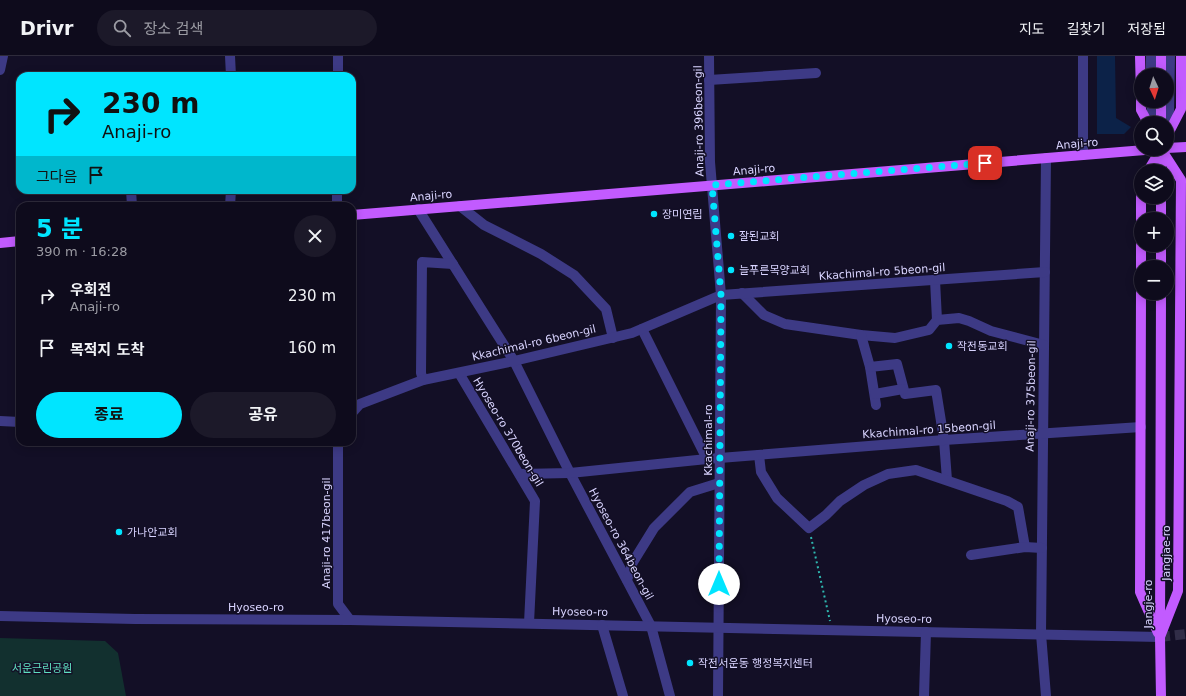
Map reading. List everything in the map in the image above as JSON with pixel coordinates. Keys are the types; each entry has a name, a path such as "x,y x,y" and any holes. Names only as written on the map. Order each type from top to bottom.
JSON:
{"main road":[{"path":"1140,56 1140,68"},
{"path":"1161,56 1161,68"},
{"path":"1174,122 1181,109 1181,56"},
{"path":"1174,148 1186,147"},
{"name":"Anaji-ro","path":"356,215 1134,151"},
{"name":"Jangjae-ro","path":"1160,636 1178,591 1183,423 1181,180 1166,156"},
{"path":"0,243 16,241"},
{"path":"1141,300 1140,592 1160,636"},
{"name":"Jangjae-ro","path":"1160,511 1161,300"},
{"name":"Jangje-ro","path":"1160,511 1161,696"}],"street":[{"path":"0,70 3,56"},
{"path":"230,56 231,72"},
{"path":"338,56 338,72"},
{"name":"Anaji-ro 396beon-gil","path":"709,56 710,162 712,185"},
{"path":"1083,56 1083,155"},
{"path":"1151,56 1151,68"},
{"path":"1168,116 1170,56"},
{"path":"710,80 816,73"},
{"name":"Anaji-ro 375beon-gil","path":"1046,158 1041,634 1046,696"},
{"name":"Kkachimal-ro","path":"712,185 721,295 718,696"},
{"path":"460,206 484,225 541,254 574,275 606,309 613,338"},
{"name":"Hyoseo-ro 364beon-gil","path":"418,209 514,361 570,473 651,626 670,696"},
{"path":"423,380 422,262 453,264"},
{"name":"Kkachimal-ro 5beon-gil","path":"721,295 1045,272"},
{"path":"742,294 764,315 786,324 861,335 895,338 929,330 937,320 935,280"},
{"name":"Kkachimal-ro 6beon-gil","path":"356,408 360,404 423,380 514,361 632,333 721,295"},
{"path":"937,320 959,318 991,331 1044,345"},
{"path":"642,329 707,459"},
{"path":"861,335 870,367 876,405"},
{"path":"870,367 897,364 904,394 936,390 944,440 947,480"},
{"name":"Hyoseo-ro 370beon-gil","path":"459,373 535,500 529,623"},
{"path":"875,394 903,389"},
{"path":"0,421 16,422"},
{"name":"Kkachimal-ro 15beon-gil","path":"520,474 570,473 707,459 944,440 1141,427"},
{"name":"Anaji-ro 417beon-gil","path":"338,446 338,604 350,620"},
{"path":"759,455 761,472 777,498 809,528 826,515 840,501 864,486 888,474 916,470 1007,501 1018,507 1025,547"},
{"path":"627,580 633,562 654,528 690,492 719,483"},
{"path":"971,555 1025,547 1042,548"},
{"name":"Hyoseo-ro","path":"0,616 135,620 350,620 529,623 1160,636"},
{"path":"602,625 623,696"},
{"path":"924,696 926,632"}],"path":[{"path":"809,528 832,630"}],"green space":[{"name":"서운근린공원","path":"0,638 105,641 118,653 126,696 0,696"}],"water":[{"path":"1097,56 1115,56 1116,118 1131,127 1124,134 1097,134"}],"tunnel":[{"path":"1160,637 1186,634"}],"place":[{"name":"장미연립","path":"654,214"},
{"name":"잘된교회","path":"731,236"},
{"name":"늘푸른목양교회","path":"731,270"},
{"name":"작전동교회","path":"949,346"},
{"name":"가나안교회","path":"119,532"},
{"name":"작전서운동 행정복지센터","path":"690,663"}],"route":[{"path":"719,584 721,295 712,185 985,163"}]}
